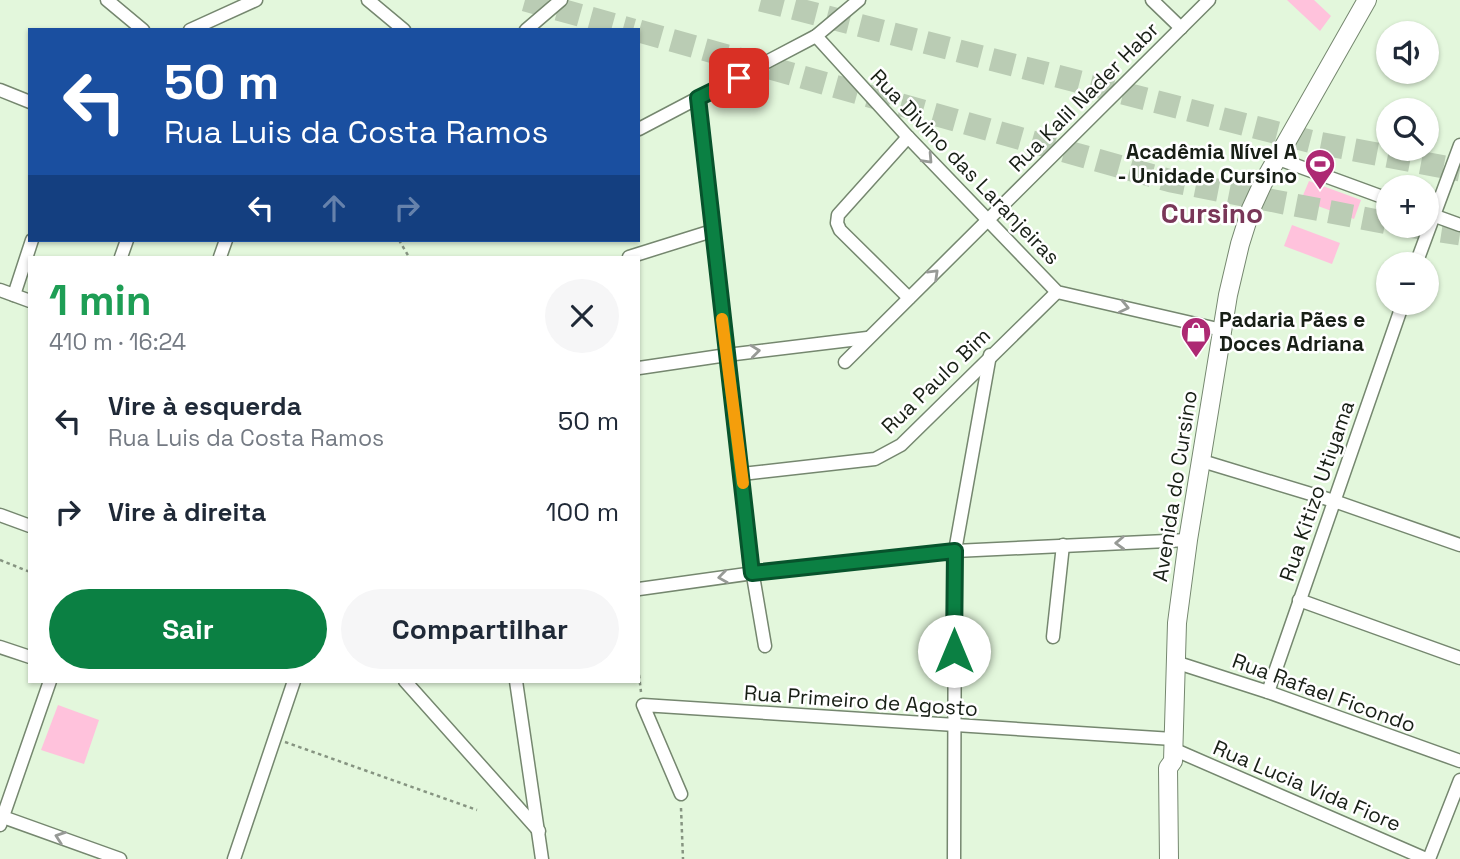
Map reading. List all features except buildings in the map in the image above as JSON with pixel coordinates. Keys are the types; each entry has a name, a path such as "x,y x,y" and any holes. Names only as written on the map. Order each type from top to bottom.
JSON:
{"main road":[{"name":"Avenida do Cursino","path":"1168,859 1168,768 1173,750 1177,623 1222,330 1244,232 1251,209 1276,159 1367,0"},
{"name":"Avenida do Cursino","path":"1173,750 1177,767 1178,859"}],"street":[{"path":"107,0 141,28"},
{"path":"194,28 256,0"},
{"path":"368,0 402,28"},
{"path":"528,28 561,0"},
{"path":"640,128 816,36 859,0"},
{"path":"1152,0 1181,28"},
{"name":"Rua Kalil Nader Habr","path":"845,362 1209,0"},
{"name":"Rua Divino das Laranjeiras","path":"816,36 987,221 1057,292 1222,330"},
{"path":"0,90 28,101"},
{"path":"698,98 752,573 765,646"},
{"path":"908,137 838,215 837,223 840,230 909,298"},
{"path":"1439,193 1460,145"},
{"path":"1276,159 1376,195"},
{"path":"1439,217 1460,225"},
{"path":"632,256 712,231"},
{"path":"14,295 31,242"},
{"path":"0,290 28,300"},
{"name":"Rua Paulo Bim","path":"742,474 875,459 887,454 901,445 1057,292"},
{"name":"Rua Kitizo Utiyama","path":"1268,692 1399,315"},
{"path":"640,368 867,338"},
{"path":"954,859 955,551 990,355"},
{"path":"1202,461 1334,501 1460,545"},
{"path":"0,515 28,525"},
{"path":"640,589 752,573 955,551 1188,540"},
{"path":"1053,637 1063,545"},
{"path":"1299,600 1460,658"},
{"path":"0,647 28,656"},
{"name":"Rua Rafael Ficondo","path":"1175,662 1268,692 1460,761"},
{"path":"49,683 1,819 120,859"},
{"path":"234,859 293,683"},
{"path":"407,683 539,831"},
{"path":"516,683 542,859"},
{"path":"643,705 681,794"},
{"name":"Rua Primeiro de Agosto","path":"643,705 954,726 1173,750"},
{"name":"Rua Lucia Vida Fiore","path":"1173,750 1428,859"},
{"path":"1428,859 1460,780"}],"path":[{"path":"0,560 28,571"},
{"path":"640,682 643,705"},
{"path":"275,739 477,810"},
{"path":"681,794 683,859"}],"tunnel":[{"path":"525,0 626,28"},
{"path":"761,0 1313,142 1460,170"},
{"path":"640,31 1171,181 1376,221"},
{"path":"1439,231 1460,234"}],"slow traffic":[{"path":"722,319 743,483"}],"place":[{"name":"Acadêmia Nível A - Unidade Cursino","path":"1320,191"},
{"name":"Padaria Pães e Doces Adriana","path":"1196,359"}],"district":[{"name":"Cursino","path":"1212,213"}],"route":[{"path":"739,78 698,98 752,573 955,551 954,651"}]}
